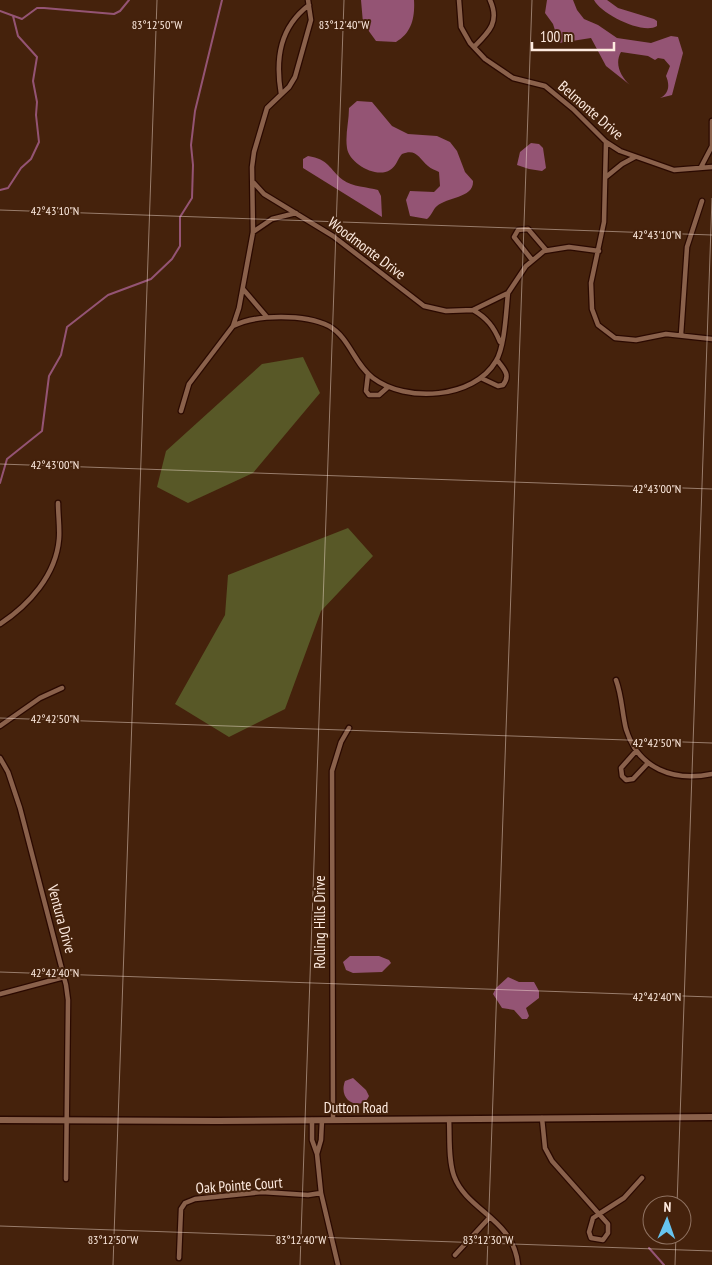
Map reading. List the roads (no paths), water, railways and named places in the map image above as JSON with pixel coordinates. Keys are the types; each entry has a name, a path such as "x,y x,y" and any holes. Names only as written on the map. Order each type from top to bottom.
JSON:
{"street":[{"name":"Belmonte Drive","path":"459,0 461,27 474,48 513,78 545,86 573,109 606,142 635,157 674,170 712,166"},
{"path":"474,48 491,29 495,19 490,0"},
{"path":"181,411 189,384 232,326 244,289 253,232 254,183 252,159 264,114 289,87 301,60 311,20 309,2"},
{"path":"281,94 277,73 278,62 289,24 309,2"},
{"path":"701,166 712,146 712,121"},
{"path":"606,142 604,222 591,283 592,309 598,325 615,338 636,340 666,334 712,340"},
{"path":"606,177 622,164 635,157"},
{"name":"Woodmonte Drive","path":"254,183 264,194 352,249 424,306 446,311 473,310 508,294"},
{"path":"681,335 687,247 702,201"},
{"path":"253,232 272,219 296,213"},
{"path":"532,260 516,242 515,232 528,229 546,250"},
{"path":"232,326 244,320 266,316 306,319 330,327 341,335 368,374 388,387 418,393 453,390 470,386 481,378 497,360 508,294 532,260 546,250 570,247 599,252"},
{"path":"244,289 266,316"},
{"path":"473,310 484,316 494,327 501,344"},
{"path":"481,378 498,386 503,386 508,376 497,360"},
{"path":"368,374 366,391 369,395 379,396 388,387"},
{"path":"0,624 28,603 43,582 53,561 59,540 58,504"},
{"path":"616,680 622,695 626,727 636,751 648,763 676,776 694,777 712,774"},
{"path":"0,726 40,698 62,688"},
{"name":"Rolling Hills Drive","path":"333,1119 332,771 341,742 349,728"},
{"path":"636,751 621,768 622,776 626,780 633,779 648,763"},
{"name":"Ventura Drive","path":"0,758 8,772 20,808 64,977 68,1000 66,1179"},
{"path":"0,994 64,977"},
{"name":"Dutton Road","path":"0,1120 712,1117"},
{"path":"542,1118 545,1148 552,1161 599,1214 608,1224 608,1233 603,1240 591,1238 589,1232 593,1218 599,1214 624,1198 642,1178"},
{"path":"449,1119 452,1166 455,1178 466,1193 506,1232 512,1243 518,1265"},
{"path":"312,1120 312,1140 317,1154 321,1194 338,1265"},
{"path":"317,1154 321,1140 322,1120"},
{"path":"312,1140 321,1140"},
{"name":"Oak Pointe Court","path":"179,1258 182,1209 185,1203 195,1199 262,1192 321,1194"},
{"path":"455,1255 490,1217"}],"waterway":[{"path":"0,11 22,19 37,8 114,14 120,11 129,0"},
{"path":"0,483 7,459 42,431 49,376 61,355 67,327 108,295 151,279 172,259 180,246 180,217 192,198 193,165 191,145 195,111 222,0"},
{"path":"0,190 8,188 21,168 31,159 39,142 36,115 37,102 33,81 37,57 18,36 13,16"},
{"path":"649,1248 664,1265"}]}
